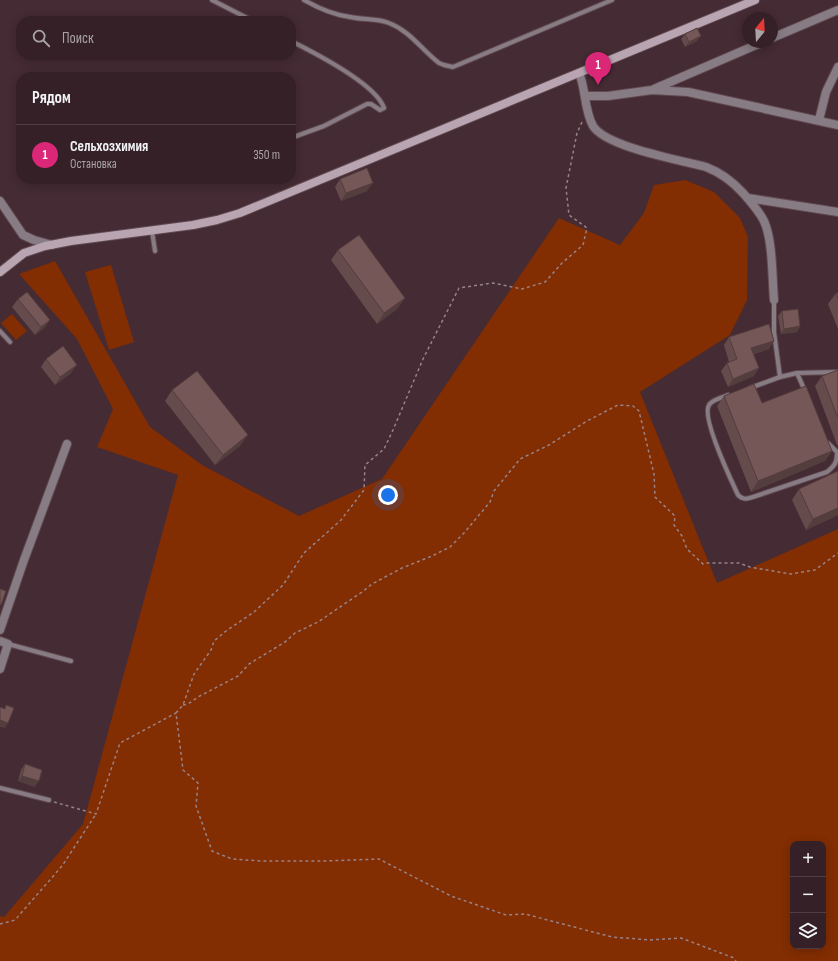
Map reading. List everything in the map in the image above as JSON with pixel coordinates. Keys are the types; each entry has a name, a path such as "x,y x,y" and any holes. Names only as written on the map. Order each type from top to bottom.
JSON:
{"main road":[{"path":"0,272 24,253 52,245 91,238 206,223 240,213 755,0"}],"street":[{"path":"778,35 838,10"},
{"path":"652,90 749,48"},
{"path":"819,120 826,92 838,67"},
{"path":"579,72 584,86 587,107 593,126 600,134 626,146 706,167 719,172 733,182 748,198 763,220 768,235 774,300"},
{"path":"585,96 608,96 652,90 688,92 838,125"},
{"path":"748,198 838,212"},
{"path":"0,200 23,235 52,245"},
{"path":"0,630 67,444"},
{"path":"0,669 4,642"}],"lane":[{"path":"212,0 243,16"},
{"path":"304,0 339,15 351,18 378,20 388,23 407,33 439,63 444,66 453,67 612,0"},
{"path":"296,44 360,81 381,101 384,108 380,110 371,104 367,104 324,126 296,136"},
{"path":"152,231 155,251"},
{"path":"774,300 774,332 780,377"},
{"path":"0,331 10,342"},
{"path":"743,390 780,377 797,373 838,372"},
{"path":"797,373 806,394"},
{"path":"736,393 710,403 707,412 713,436 738,495 742,498 746,499 753,497 827,472 837,461 838,453 826,442"},
{"path":"4,642 71,661"},
{"path":"0,788 49,800"}],"path":[{"path":"0,924 15,920 62,866 96,814 120,743 176,713 183,705 194,674 211,650 214,641 254,612 283,585 304,553 341,520 364,490 364,465 384,449 423,359 458,288 493,284 522,289 545,282 562,263 583,244 587,228 569,215 566,188 576,132 587,107"},
{"path":"183,705 188,704 198,697 238,676 249,664 286,642 296,633 318,622 372,584 402,568 450,547 490,502 494,491 520,459 549,445 587,421 618,405 633,406 639,411 654,474 655,496 675,516 674,525 682,536 687,549 703,564 739,563 750,568 791,574 815,570 838,553"},
{"path":"176,713 183,770 198,783 196,806 212,851 232,859 261,861 325,862 379,860 451,896 506,914 525,914 612,937 650,940 681,938 734,958 736,961"},
{"path":"49,800 96,814"}],"shaded area":[{"path":"685,180 714,192 740,218 748,237 747,300 730,335 640,392 717,583 838,529 838,961 0,961 0,916 4,917 83,824 178,475 97,447 113,409 77,339 19,274 55,261 150,427 202,465 299,516 382,479 559,218 620,245 644,213 654,185"},
{"path":"111,265 134,342 109,350 85,272"},
{"path":"12,314 27,331 16,340 1,323"}],"building":[{"path":"697,28 701,36 689,42 685,34"},
{"path":"367,168 373,183 346,193 340,179"},
{"path":"359,235 405,298 384,313 338,250"},
{"path":"27,292 50,320 41,327 18,299"},
{"path":"798,309 800,326 784,329 782,311"},
{"path":"769,324 774,341 751,348 759,368 733,379 727,363 737,359 729,337"},
{"path":"63,346 77,365 60,377 46,359"},
{"path":"838,370 838,418 822,376"},
{"path":"197,371 248,435 223,455 172,390"},
{"path":"754,384 762,403 806,386 832,451 758,481 724,396"},
{"path":"838,471 838,508 813,519 799,489"},
{"path":"0,589 6,591 1,605 0,604"},
{"path":"6,705 14,708 8,723 0,720 0,707 5,709"},
{"path":"25,764 42,770 39,781 22,776"}],"place":[{"name":"Сельхозхимия","path":"598,85"}]}
